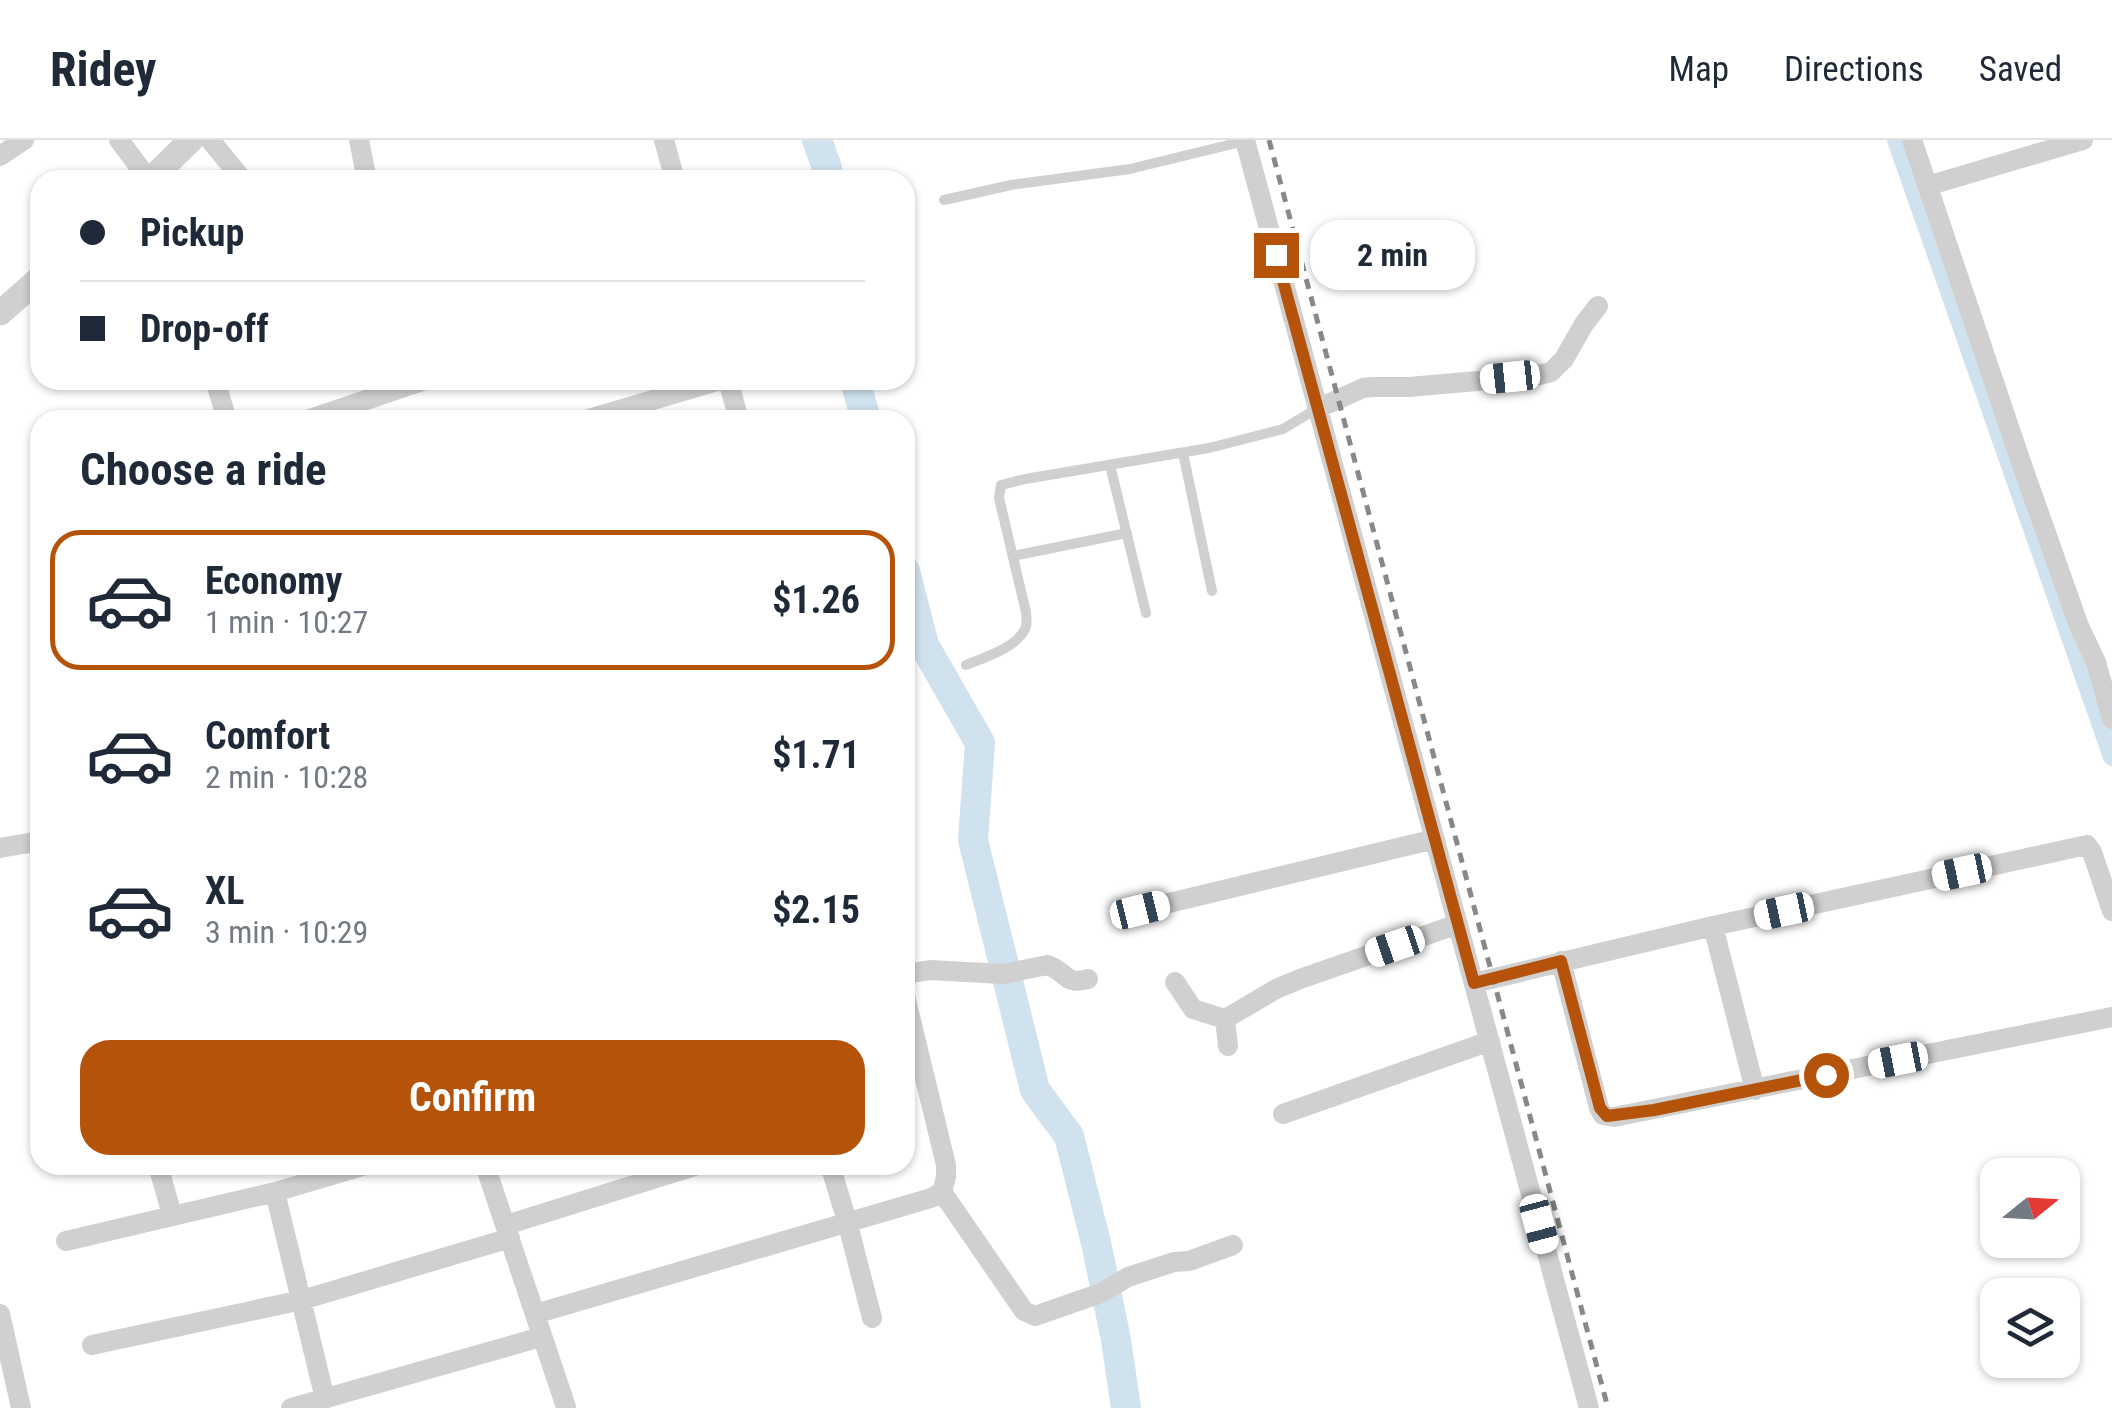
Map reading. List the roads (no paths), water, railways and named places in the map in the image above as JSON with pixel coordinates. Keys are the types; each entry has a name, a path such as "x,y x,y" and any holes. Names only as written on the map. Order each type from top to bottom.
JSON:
{"street":[{"path":"0,156 24,140"},
{"path":"118,140 145,170"},
{"path":"162,170 191,140"},
{"path":"210,140 236,170"},
{"path":"359,140 364,170"},
{"path":"664,140 672,170"},
{"path":"1245,140 1589,1408"},
{"path":"1912,140 2079,626 2096,662 2112,719"},
{"path":"1927,186 2083,140"},
{"path":"0,314 30,287"},
{"path":"1319,408 1372,387 1410,387 1551,372 1564,359 1598,306"},
{"path":"350,404 351,390"},
{"path":"334,410 394,390"},
{"path":"620,410 690,390"},
{"path":"1140,910 1436,839"},
{"path":"0,848 30,844"},
{"path":"1474,983 1713,926 2086,845 2092,852 2112,911"},
{"path":"1175,982 1193,1009 1225,1018 1291,982 1458,924"},
{"path":"1713,926 1755,1090"},
{"path":"1561,961 1600,1108 1604,1115 1614,1117 2112,1016"},
{"path":"915,972 1003,974 1053,966 1074,982 1088,979"},
{"path":"1225,1018 1228,1046"},
{"path":"535,1314 942,1192 946,1166 915,1037"},
{"path":"1282,1114 1490,1040"},
{"path":"161,1175 172,1215"},
{"path":"66,1241 332,1175"},
{"path":"489,1175 566,1407"},
{"path":"92,1345 302,1300 669,1175"},
{"path":"833,1175 872,1318"},
{"path":"275,1192 325,1399"},
{"path":"942,1192 1021,1306 1035,1316 1101,1293 1128,1277 1233,1245"},
{"path":"0,1314 21,1408"},
{"path":"291,1408 541,1337"}],"lane":[{"path":"944,200 1010,185 1130,169 1245,140"},
{"path":"966,666 999,652 1026,627 1026,612 999,498 1001,485 1184,452 1283,429 1319,408"},
{"path":"1184,452 1212,591"},
{"path":"1110,464 1146,614"},
{"path":"1013,556 1127,533"}],"waterway":[{"path":"817,140 827,170"},
{"path":"1896,140 2112,757"},
{"path":"858,390 863,410"},
{"path":"915,610 924,645 980,743 973,840 1035,1090 1069,1136 1097,1247 1126,1408"}],"railway":[{"path":"1269,140 1608,1408"}]}
